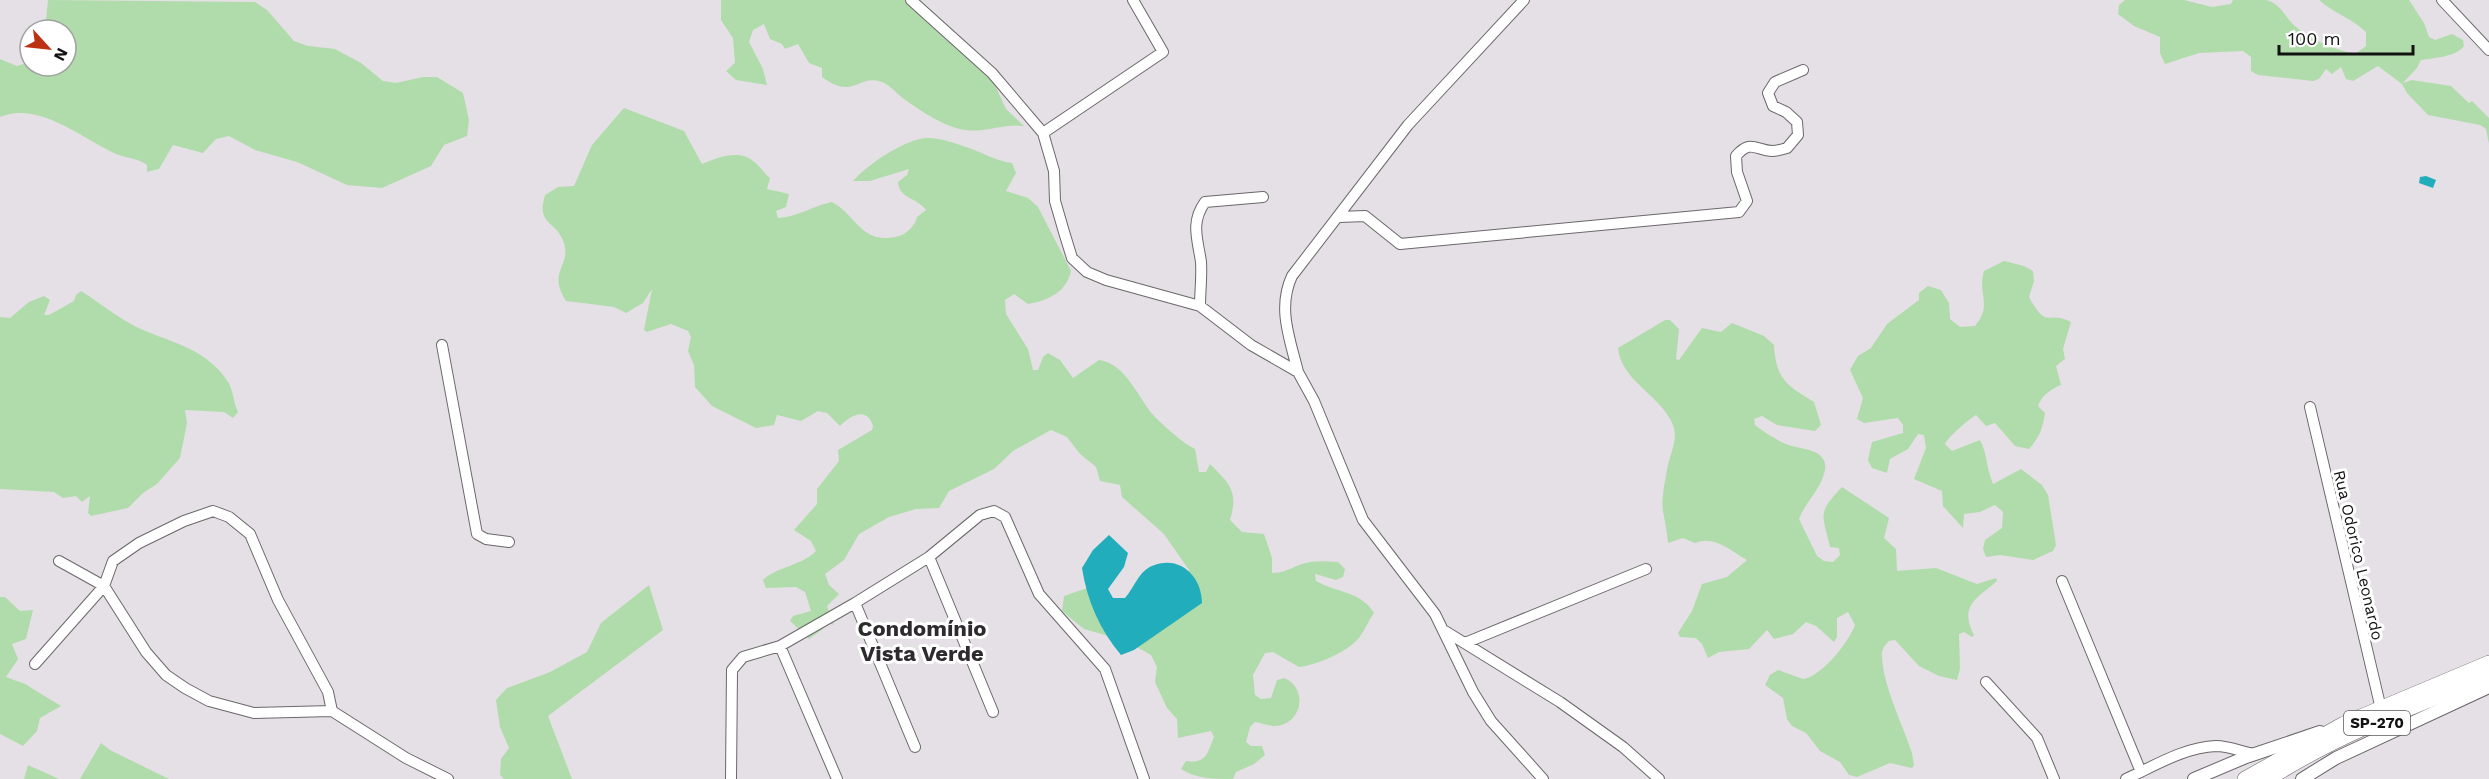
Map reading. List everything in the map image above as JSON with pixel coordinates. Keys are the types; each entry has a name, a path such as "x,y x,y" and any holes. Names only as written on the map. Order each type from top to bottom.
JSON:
{"highway":[{"name":"SP-270","path":"2245,779 2344,724 2489,663"},
{"name":"SP-270","path":"2268,779 2294,762 2342,739 2489,676"}],"main road":[{"path":"2302,779 2337,758 2489,687"},
{"path":"2194,779 2254,754 2344,724"}],"street":[{"path":"911,0 992,72 1042,133 1054,171 1055,201 1072,258 1087,272 1106,280 1200,306 1251,345 1298,372"},
{"path":"1042,133 1163,52 1132,0"},
{"path":"1524,0 1408,125 1339,217 1302,260 1285,290 1283,304 1298,372 1314,401 1363,520 1445,631 1473,692 1491,721 1543,779"},
{"path":"2442,0 2489,50"},
{"path":"1339,217 1365,216 1400,244 1739,212 1747,201 1737,172 1736,156 1742,149 1757,146 1771,151 1787,148 1798,135 1797,122 1786,112 1773,106 1768,93 1775,82 1803,70"},
{"path":"1200,306 1201,262 1195,242 1202,207 1205,202 1263,197"},
{"path":"442,345 477,534 486,539 509,542"},
{"name":"Rua Odorico Leonardo","path":"2310,407 2381,709"},
{"path":"731,779 732,670 743,657 780,646 855,603 928,557 980,515 994,511 1005,517 1039,594 1094,654 1111,682 1144,779"},
{"path":"35,664 104,586 113,561 139,543 184,521 213,512 229,516 250,534 278,600 328,692 332,711"},
{"path":"928,557 993,712"},
{"path":"59,561 104,586 146,652 166,675 185,688 209,700 254,713 332,711 406,758 448,779"},
{"path":"1465,643 1646,569"},
{"path":"2062,581 2141,772"},
{"path":"855,603 915,747"},
{"path":"1445,631 1560,702 1623,747 1659,779"},
{"path":"780,646 837,779"},
{"path":"1986,682 2037,738 2054,779"},
{"path":"2126,779 2186,753 2215,746 2233,747 2254,754"}],"green space":[{"path":"48,0 255,2 267,10 294,41 308,46 335,49 361,63 383,81 396,83 423,77 437,77 463,93 469,120 467,136 444,145 431,166 382,188 347,185 297,162 255,150 229,136 216,139 203,153 173,145 159,169 147,172 147,165 136,159 116,154 45,117 15,113 0,117 0,59 18,66 18,78 78,78 78,18 46,18"},
{"path":"721,0 920,0 981,55 1006,109 1024,126 965,130 941,122 925,113 882,82 867,81 849,87 833,84 822,77 822,68 809,63 798,44 785,49 782,44 770,39 764,24 753,30 749,42 763,69 767,85 736,80 726,71 735,63 733,38 721,20"},
{"path":"2125,0 2184,0 2212,7 2231,4 2233,0 2266,0 2276,5 2292,23 2309,36 2332,47 2355,54 2366,46 2366,32 2319,0 2409,0 2424,23 2429,37 2435,40 2452,34 2463,40 2464,46 2450,55 2421,60 2403,83 2412,80 2451,86 2469,103 2472,101 2489,118 2489,144 2486,129 2480,125 2428,115 2407,93 2402,84 2378,66 2353,81 2346,79 2341,67 2332,74 2326,69 2319,79 2313,81 2258,75 2251,71 2251,57 2243,51 2199,53 2165,64 2160,53 2160,37 2134,26 2118,14 2119,5"},
{"path":"624,108 684,131 702,164 734,155 747,157 753,161 770,178 767,189 789,194 786,207 776,211 778,218 792,216 832,202 861,228 876,237 902,235 926,210 899,188 898,182 907,175 909,169 870,181 853,181 877,160 898,147 919,139 933,138 1012,163 1016,173 1006,191 1028,198 1038,207 1071,271 1061,290 1049,298 1028,304 1014,294 1005,300 1006,314 1028,349 1033,370 1038,370 1043,357 1048,353 1060,360 1073,378 1099,360 1117,368 1125,375 1155,417 1195,449 1199,472 1206,472 1210,464 1227,482 1233,495 1230,520 1242,532 1264,534 1272,558 1272,573 1283,572 1309,562 1338,562 1345,569 1343,577 1336,580 1315,574 1316,581 1355,596 1369,606 1374,613 1354,643 1323,661 1299,667 1273,652 1265,653 1253,675 1255,695 1261,699 1271,698 1277,680 1284,678 1297,690 1299,705 1296,713 1284,724 1273,726 1255,722 1250,727 1246,742 1251,746 1262,746 1265,755 1254,764 1236,772 1233,779 1199,777 1181,769 1186,761 1198,761 1205,756 1214,737 1211,731 1178,738 1177,719 1167,708 1155,682 1157,667 1151,655 1126,641 1084,629 1062,611 1064,596 1090,587 1141,611 1187,585 1189,570 1164,534 1122,497 1120,485 1100,481 1096,467 1080,454 1067,437 1051,430 1013,451 994,469 949,491 939,508 916,509 889,517 859,534 844,560 825,574 829,585 839,594 827,606 834,625 819,619 823,629 809,639 790,621 793,616 811,611 805,592 796,587 766,588 763,580 769,575 804,560 816,551 811,541 794,530 817,504 817,489 839,461 838,450 872,430 873,426 863,414 854,416 840,426 827,413 818,411 801,421 777,415 774,425 756,428 712,406 695,387 694,365 688,351 691,337 688,331 671,324 647,332 644,330 652,289 643,303 626,313 614,307 566,301 559,283 565,258 564,243 561,236 545,218 543,205 545,195 558,187 574,186 592,145"},
{"path":"2004,261 2033,271 2034,281 2029,297 2040,314 2044,317 2071,322 2063,349 2065,359 2056,366 2061,385 2047,393 2038,406 2045,413 2043,423 2038,437 2029,449 2015,446 1995,423 1986,426 1976,415 1959,428 1945,444 1952,451 1980,440 1993,484 2021,469 2042,485 2048,495 2056,545 2053,551 2033,560 2000,555 1986,557 1983,549 1985,540 2002,528 2003,512 1995,505 1980,512 1964,514 1963,528 1943,506 1942,491 1914,479 1926,448 1924,435 1918,434 1908,449 1890,459 1887,473 1872,468 1868,460 1872,442 1903,433 1903,425 1898,418 1864,423 1857,419 1863,398 1850,370 1858,356 1871,348 1887,324 1919,300 1919,293 1928,286 1941,290 1949,303 1950,319 1960,327 1975,326 1983,312 1982,279 1984,271"},
{"path":"81,291 135,326 190,349 211,362 228,382 238,412 233,418 224,412 185,410 187,423 180,458 157,484 143,493 128,508 91,516 88,513 90,496 82,502 76,496 63,498 54,492 0,489 0,317 10,318 29,302 44,296 50,300 44,315 49,315 74,301 76,295"},
{"path":"1665,320 1670,320 1679,329 1676,359 1679,360 1702,328 1721,332 1732,323 1764,336 1774,345 1780,374 1790,386 1814,402 1821,425 1815,431 1777,425 1762,416 1754,419 1755,425 1774,438 1813,452 1823,459 1825,465 1822,480 1799,519 1817,556 1824,561 1833,562 1840,555 1839,548 1830,547 1824,515 1828,503 1842,487 1889,518 1884,538 1896,549 1897,571 1936,568 1977,584 1996,578 1997,581 1977,598 1969,610 1968,617 1974,635 1972,637 1964,632 1959,634 1960,669 1957,680 1939,676 1919,666 1895,640 1889,641 1883,648 1883,668 1912,753 1914,765 1912,768 1890,763 1857,777 1849,775 1840,762 1820,751 1806,733 1792,726 1787,719 1783,698 1765,685 1770,675 1778,670 1803,679 1826,666 1841,649 1855,625 1848,612 1837,618 1837,637 1834,642 1816,626 1806,622 1793,634 1774,639 1767,630 1749,649 1719,652 1708,658 1702,644 1696,638 1680,637 1678,633 1692,611 1702,584 1727,577 1747,560 1715,542 1695,543 1683,538 1668,543 1662,501 1675,431 1660,405 1626,370 1618,348"},
{"path":"649,585 663,630 548,716 572,779 504,779 500,775 501,759 509,748 500,727 496,700 507,688 550,672 587,652 601,623"},
{"path":"0,597 5,597 20,611 33,610 26,639 12,644 18,659 6,677 25,684 61,706 40,718 37,731 23,746 0,734"},
{"path":"101,743 110,750 169,779 80,779"},
{"path":"28,765 59,779 24,779"}],"water":[{"path":"2426,176 2436,180 2433,188 2419,183 2420,177"},
{"path":"1109,535 1128,553 1124,567 1108,589 1113,598 1125,598 1147,568 1162,563 1172,563 1188,570 1194,577 1201,593 1202,603 1134,650 1121,655 1107,636 1096,614 1087,592 1082,568 1093,550"}],"district":[{"name":"Condomínio Vista Verde","path":"922,640"}]}
